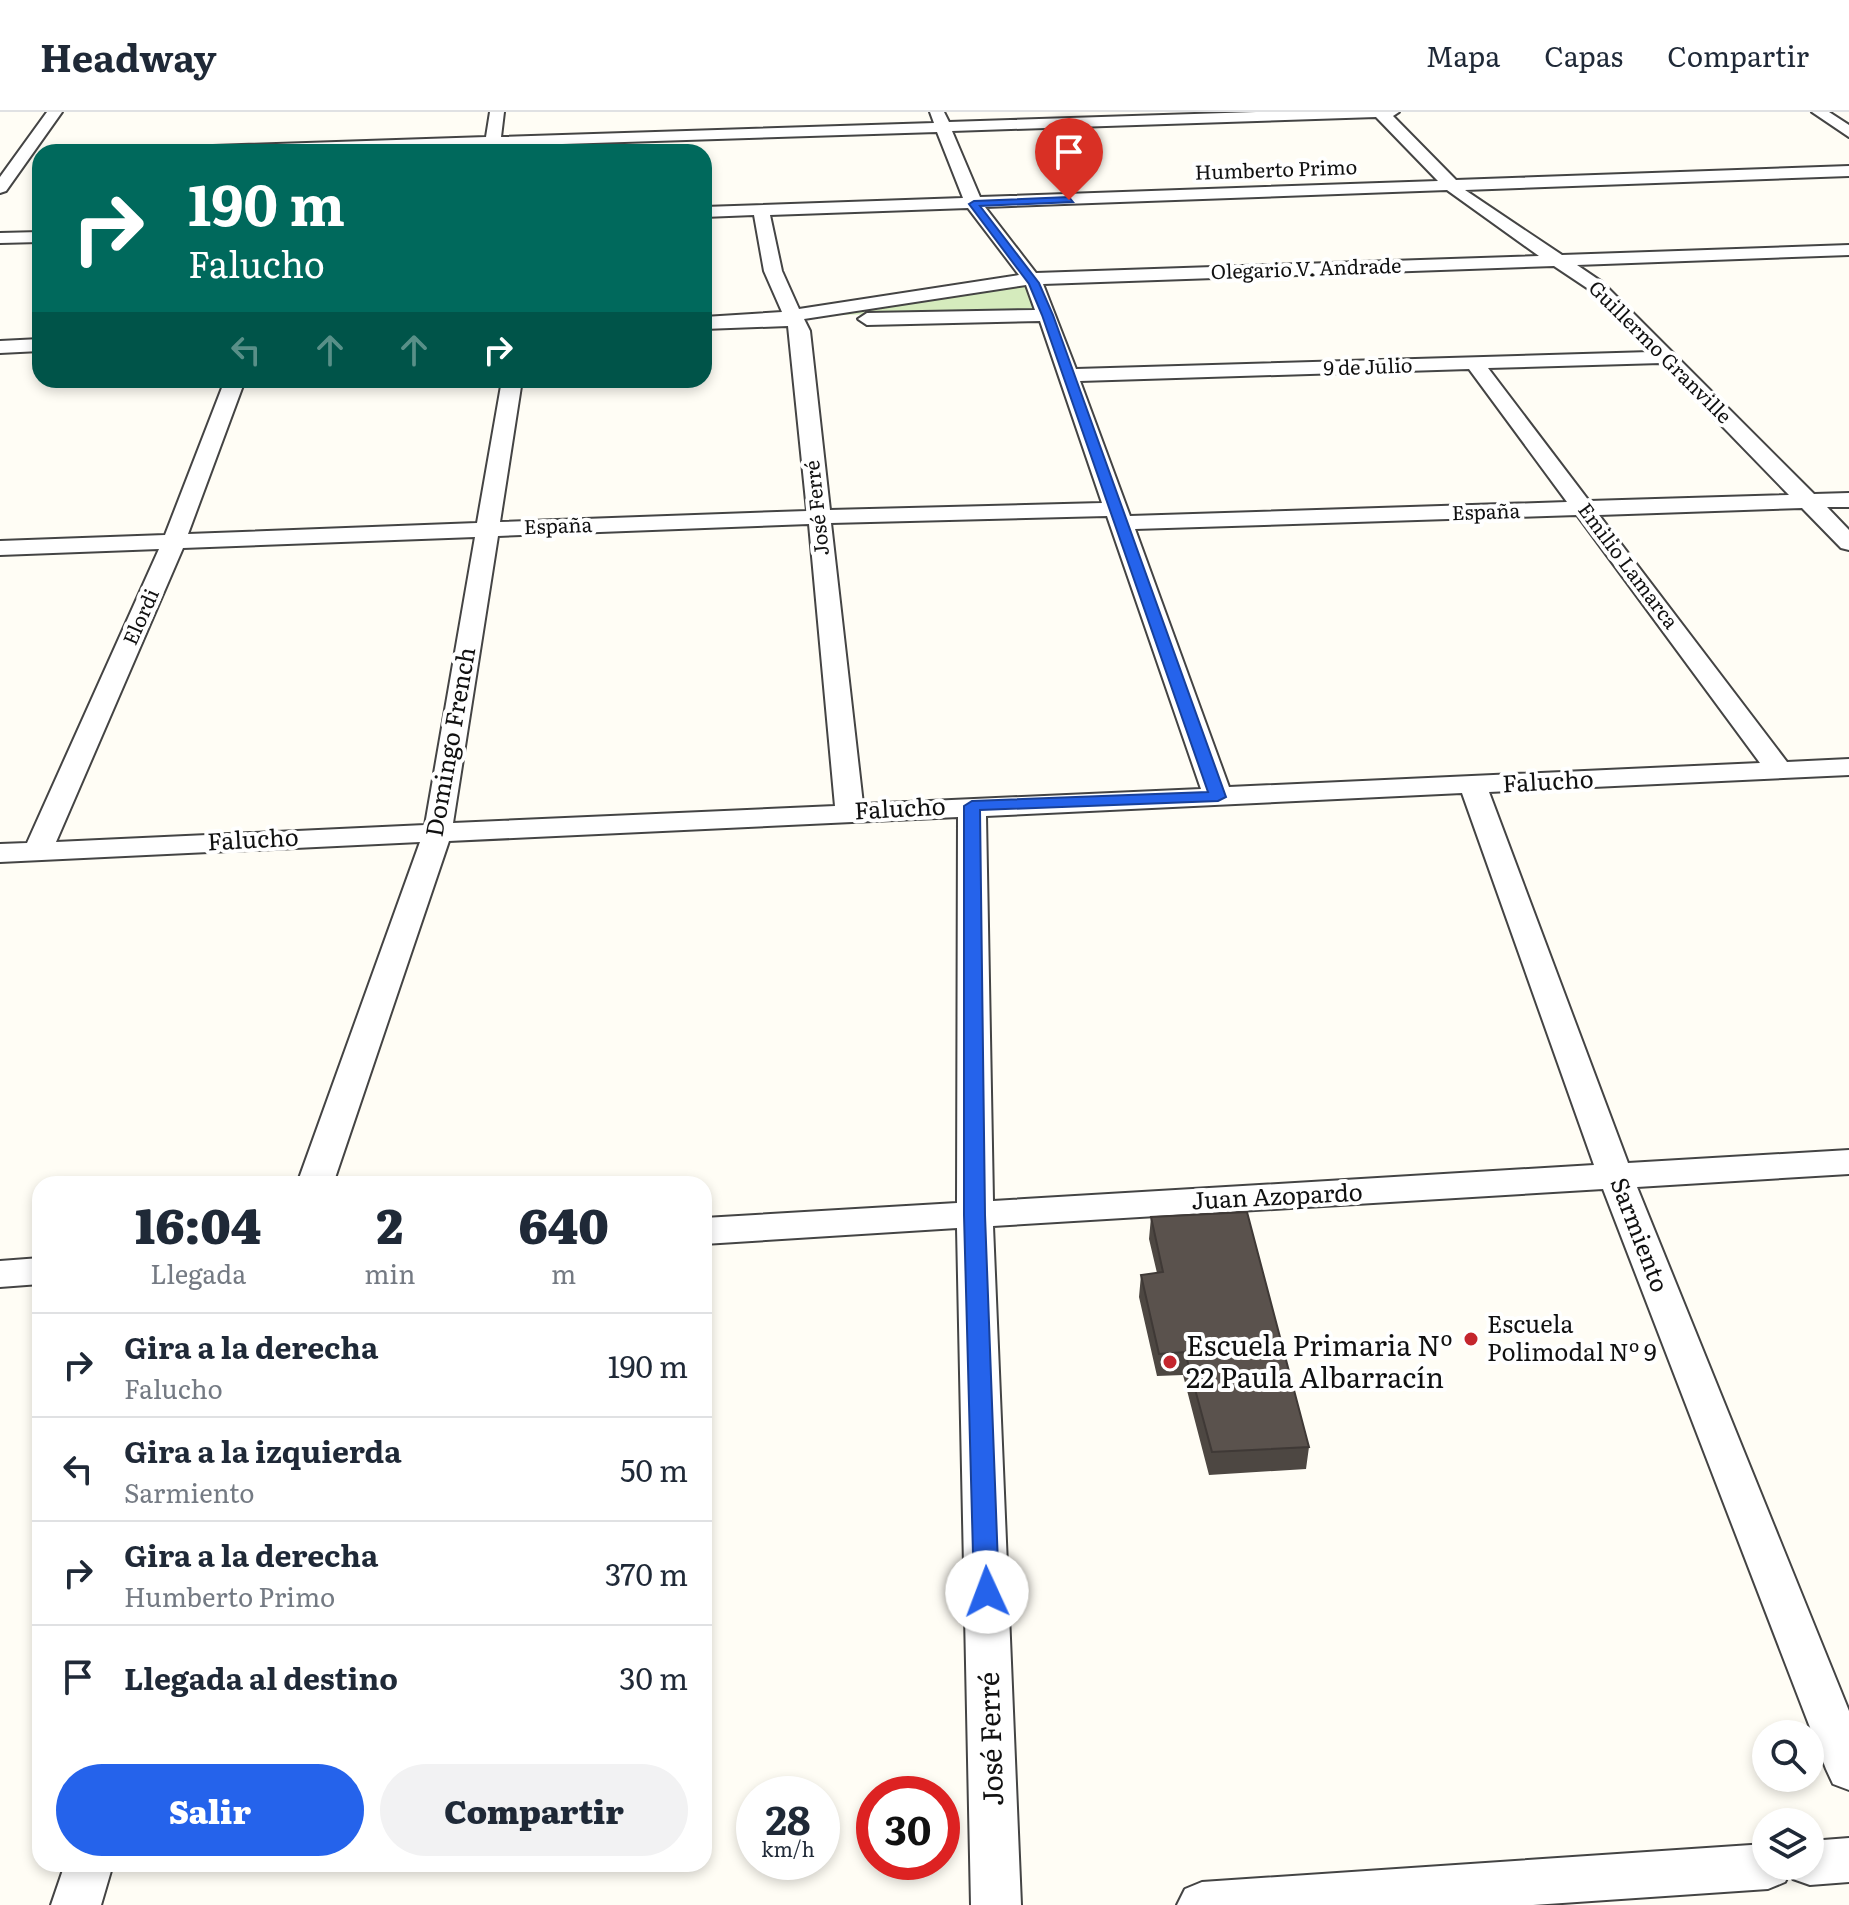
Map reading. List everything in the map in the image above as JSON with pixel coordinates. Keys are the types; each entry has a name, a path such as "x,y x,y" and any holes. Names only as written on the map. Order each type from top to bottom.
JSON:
{"street":[{"path":"0,188 55,112"},
{"path":"492,144 497,112"},
{"name":"Guillermo Granville","path":"1381,112 1470,202 1604,293 1849,543"},
{"path":"540,144 940,119 1392,112"},
{"path":"1819,112 1849,132"},
{"path":"940,119 974,204 1030,279 1047,315 1218,797"},
{"path":"0,158 32,157"},
{"name":"Humberto Primo","path":"712,212 1849,171"},
{"name":"José Ferré","path":"761,210 773,271 795,317 850,811"},
{"path":"0,238 32,237"},
{"name":"Olegario V. Andrade","path":"712,323 795,317 1030,279 1849,250"},
{"name":"Olegario V. Andrade","path":"795,317 1047,315"},
{"path":"0,347 32,345"},
{"name":"9 de Julio","path":"1070,375 1666,357"},
{"name":"Emilio Lamarca","path":"1475,364 1779,770"},
{"name":"Elordi","path":"38,851 174,541 232,388"},
{"name":"Domingo French","path":"318,1176 438,831 511,388"},
{"name":"España","path":"0,548 818,517 1586,509 1849,500"},
{"name":"Falucho","path":"0,853 850,811 1473,786 1849,767"},
{"name":"Sarmiento","path":"1473,786 1616,1177 1849,1769"},
{"name":"José Ferré","path":"972,806 975,1215 996,1905"},
{"name":"Juan Azopardo","path":"712,1231 1849,1162"},
{"path":"0,1274 32,1272"},
{"path":"1824,1862 1849,1860"},
{"path":"1202,1905 1752,1867"},
{"path":"76,1905 86,1872"}],"green space":[{"path":"1013,283 1027,285 1036,310 838,315"}],"building":[{"path":"1247,1212 1309,1447 1212,1452 1185,1352 1159,1354 1141,1275 1163,1272 1151,1217"}],"place":[{"name":"Escuela Polimodal Nº 9","path":"1471,1339"},
{"name":"Escuela Primaria Nº 22 Paula Albarracín","path":"1170,1362"}],"route":[{"path":"987,1592 975,1215 972,806 1218,797 1123,523 1034,283 1023,273 974,204 1069,200"}]}
